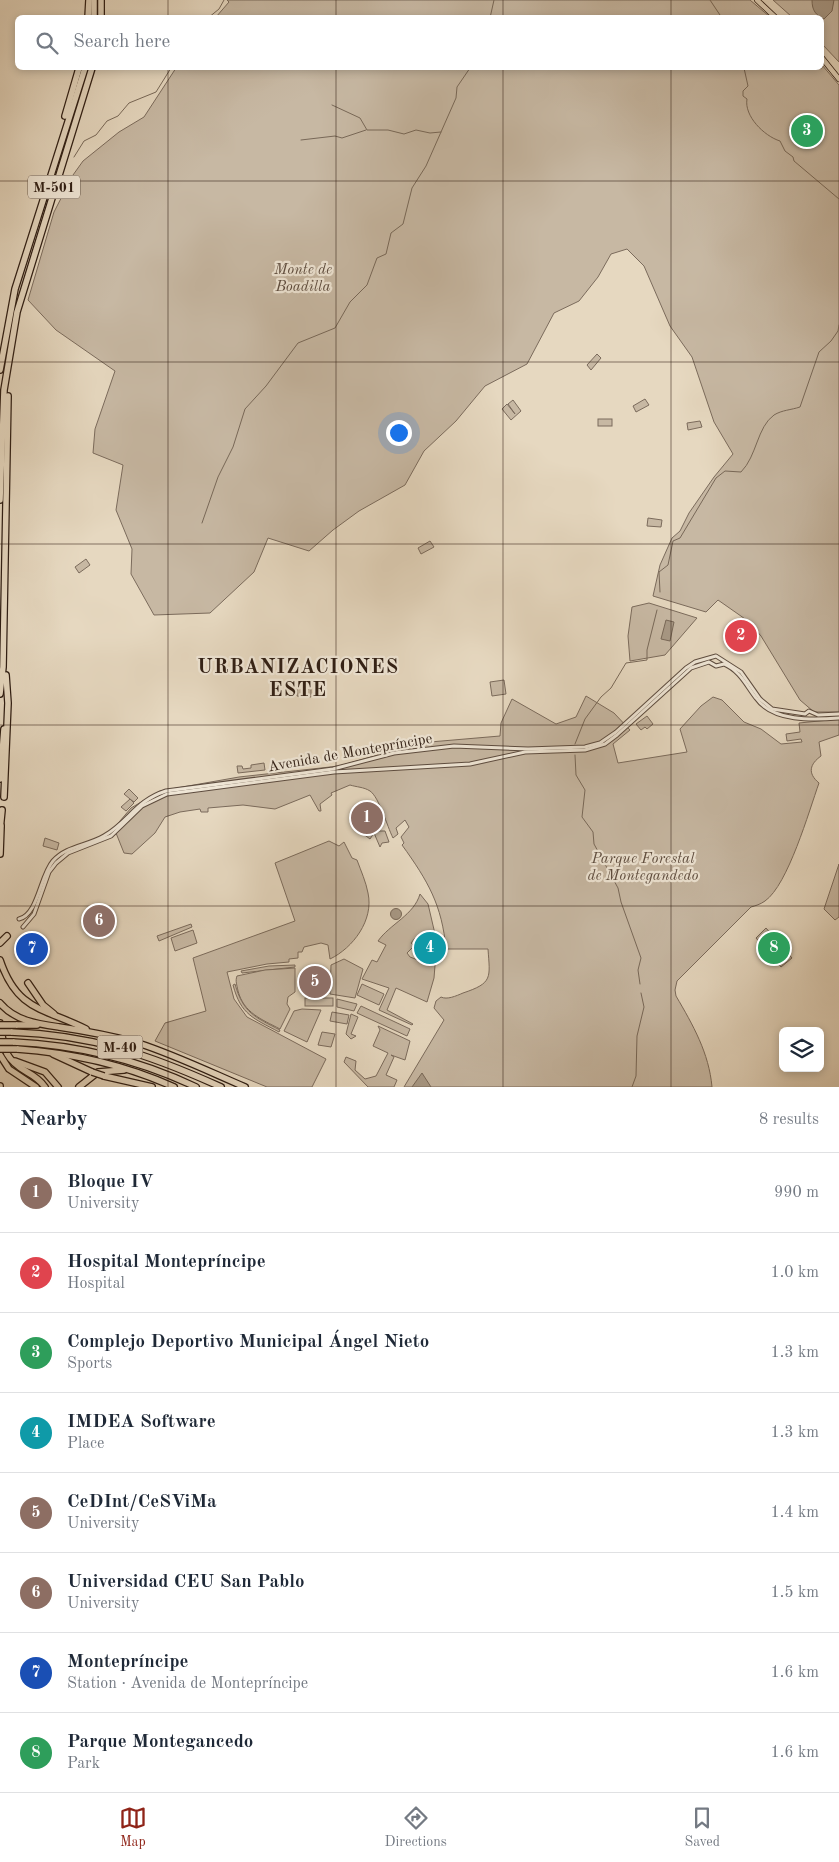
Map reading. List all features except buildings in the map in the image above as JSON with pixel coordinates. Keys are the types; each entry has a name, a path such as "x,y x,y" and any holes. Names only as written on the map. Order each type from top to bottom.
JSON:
{"highway":[{"path":"88,15 89,0"},
{"path":"94,0 94,15"},
{"path":"101,15 102,0"},
{"path":"58,151 78,70"},
{"name":"M-501","path":"0,370 15,289 84,70"},
{"name":"M-501","path":"0,500 4,390 18,307 91,70"},
{"path":"0,694 4,636 8,390 18,307"},
{"path":"4,636 8,703 4,797"},
{"path":"0,778 6,684"},
{"path":"0,854 2,810"},
{"path":"0,942 7,936"},
{"path":"0,960 9,982 20,995 38,1010 90,1031 159,1050 246,1087"},
{"path":"28,983 42,1005 59,1019"},
{"path":"0,1004 15,1016 44,1025"},
{"path":"45,1087 10,1060 5,1053 0,1024 44,1025 90,1031"},
{"name":"M-40","path":"1,1037 11,1032 65,1036 119,1047 164,1061 221,1087"},
{"path":"1,1037 12,1059 45,1072 58,1087"},
{"name":"M-40","path":"1,1037 13,1042 95,1051 140,1063 196,1087"},
{"path":"0,1049 38,1050 94,1058 174,1087"},
{"path":"38,1050 64,1057 92,1072 104,1076 152,1087"},
{"path":"0,1055 9,1069 36,1087"},
{"path":"79,1087 91,1076 109,1069 142,1074"}],"main road":[{"path":"757,0 773,15"},
{"path":"824,60 839,78"}],"street":[{"name":"Avenida de Montepríncipe","path":"23,927 34,914 49,872 56,862 68,853 111,836 142,806 160,796 334,772 470,764 525,752 575,751 595,748 618,735 691,668 712,661 718,656 722,662 732,665 741,672 760,699 772,709 805,716"},
{"name":"Avenida de Montepríncipe","path":"712,661 716,666 722,662"},
{"name":"Avenida de Montepríncipe","path":"19,920 30,912 46,871 53,860 67,850 109,834 134,809 154,795 176,789 333,769 394,753 454,746 528,749 585,747 600,743 616,732 690,665 712,661"},
{"path":"809,711 813,714 839,716 808,721 805,716 809,711"},
{"path":"812,719 813,714"}],"green space":[{"path":"227,0 750,0 768,15 218,15 229,2"},
{"path":"773,0 839,0 839,62 824,46 824,15 790,15"},
{"name":"Monte de Boadilla","path":"824,67 839,85 839,712 814,712 800,700 761,636 748,621 718,600 706,612 653,596 660,565 672,538 680,531 689,513 733,454 714,422 692,357 670,326 644,266 627,249 611,254 598,277 579,301 554,313 527,364 485,386 456,421 424,451 405,485 359,511 309,551 268,538 254,572 210,613 154,615 131,574 132,549 116,510 123,465 93,453 95,429 115,371 56,330 28,300 54,212 73,175 83,161 119,132 144,117 175,70 824,70"},
{"path":"597,354 601,358 591,370 587,365"},
{"path":"645,399 649,405 636,412 633,406"},
{"path":"513,400 521,411 511,420 502,409 507,404 515,414 508,404"},
{"path":"598,419 612,419 612,426 598,426"},
{"path":"700,421 702,427 688,430 687,423"},
{"path":"648,518 662,520 661,527 647,526"},
{"path":"430,541 434,547 421,554 418,548"},
{"path":"86,559 90,565 79,573 75,567"},
{"path":"649,603 697,618 665,655 630,661 628,636 632,607"},
{"path":"504,680 506,694 492,696 490,682"},
{"path":"297,688 311,689 311,697 297,696"},
{"name":"Parque Forestal de Montegandedo","path":"586,696 614,713 630,730 613,744 618,763 687,752 680,729 701,706 713,697 722,700 744,722 761,729 781,744 802,742 801,739 787,741 786,734 800,732 799,723 839,719 839,735 819,742 821,756 812,765 811,772 819,783 804,828 782,880 765,901 751,907 677,981 676,996 704,1051 712,1087 404,1087 444,1020 434,1008 436,1001 441,997 449,998 473,989 485,982 489,973 488,949 446,949 441,919 432,894 402,845 404,843 401,837 409,827 405,820 396,828 398,834 393,838 377,799 368,790 350,785 331,793 332,795 320,804 321,811 319,811 310,795 275,809 243,805 208,808 208,812 201,812 200,809 180,812 165,817 155,833 132,854 124,853 114,828 131,808 160,791 239,777 339,766 389,752 395,745 500,736 501,723 512,699 556,724 576,717"},
{"path":"647,716 653,724 647,729 645,727 641,730 636,724"},
{"path":"264,763 265,770 238,773 237,766 242,766 243,769 251,768 251,765"},
{"path":"129,789 138,798 134,802 124,794"},
{"path":"130,799 134,803 126,811 121,807"},
{"path":"373,824 376,828 375,831 385,831 389,842 382,843 380,847 374,833 370,839 362,833 362,829"},
{"path":"45,838 59,843 57,850 43,846"},
{"path":"329,841 339,846 344,842 352,858 357,860 367,889 368,913 365,923 354,940 330,959 328,945 321,943 304,947 302,952 298,952 298,958 289,959 289,962 267,964 227,972 234,999 247,1017 326,1059 312,1087 267,1087 155,1041 165,1023 206,1011 193,958 295,921 275,863"},
{"path":"839,864 839,917 835,920 824,909"},
{"path":"420,894 428,904 435,934 415,938 411,943 414,946 407,953 410,957 426,963 430,961 430,954 436,953 434,978 427,1002 396,988 387,1010 412,1025 379,1010 389,988 362,979 372,960 377,962 386,945 378,941 413,908"},
{"path":"191,924 192,927 159,941 157,936"},
{"path":"766,928 792,958 781,967 756,938"},
{"path":"193,930 197,943 175,951 171,938"},
{"path":"344,959 363,969 355,998 330,994 331,965"},
{"path":"295,965 295,967 242,973 241,971 269,966"},
{"path":"295,968 295,992 288,997 287,1004 290,1009 280,1029 254,1014 244,1005 236,983 237,976 265,970"},
{"path":"235,984 246,1008 257,1017 280,1030 279,1032 255,1019 244,1009 236,995 233,985"},
{"path":"362,984 384,994 379,1005 357,995"},
{"path":"305,998 333,998 333,1006 305,1006"},
{"path":"337,999 357,1004 354,1011 337,1007"},
{"path":"361,1006 410,1029 407,1036 357,1013"},
{"path":"302,1009 321,1010 307,1042 284,1031 294,1011"},
{"path":"332,1012 349,1015 347,1024 330,1021"},
{"path":"351,1014 358,1017 351,1034 356,1036 351,1039 346,1034"},
{"path":"378,1026 410,1041 405,1060 391,1055 394,1057 386,1075 397,1080 394,1087 368,1087 344,1062 346,1057 356,1061 355,1070 365,1079 376,1076 388,1053 373,1046 380,1030"},
{"path":"322,1032 335,1034 331,1047 318,1045"}],"shaded area":[{"path":"812,0 834,0 832,11 824,19 824,15 817,14"},
{"path":"666,620 674,622 670,641 661,639"},
{"path":"396,908 402,914 396,920 390,914"},
{"path":"422,1073 431,1087 412,1087"}],"waterway":[{"path":"212,15 219,9 224,0"},
{"path":"491,15 494,0"},
{"path":"710,0 720,15"},
{"path":"74,157 84,141 96,135 107,121 118,116 129,103 156,92 170,70"},
{"path":"202,523 218,477 233,447 245,409 266,386 298,343 335,328 350,302 367,285 377,258 386,254 391,233 403,224 412,188 426,166 456,98 457,87 469,70"},
{"path":"744,70 748,86 743,91 743,96 747,99 749,112 756,124 768,135 780,141 785,151 793,157 794,161 839,199"},
{"path":"332,105 360,118 367,130 388,130 404,134 416,130 430,133 441,132"},
{"path":"301,140 335,136 342,138 366,130"},
{"path":"660,592 659,572 668,565 673,541 680,538 716,478 725,471 741,472 751,458 760,434 768,420 777,413 800,407 819,352 831,341 838,331 839,325"},
{"path":"575,744 585,719 601,697 611,688 626,663 647,660 647,650 657,610"},
{"path":"575,755 576,775 585,790 582,817 593,832 594,844 618,888 621,902 641,958 638,970 640,984"},
{"path":"632,1087 636,1076 637,1036 644,1007 641,993"}],"tram line":[{"path":"24,942 43,952"}],"place":[{"name":"Complejo Deportivo Municipal Ángel Nieto","path":"807,131"},
{"name":"Hospital Montepríncipe","path":"741,636"},
{"name":"Bloque IV","path":"367,818"},
{"name":"Universidad CEU San Pablo","path":"99,921"},
{"name":"IMDEA Software","path":"430,948"},
{"name":"Parque Montegancedo","path":"774,948"},
{"name":"Montepríncipe","path":"32,949"},
{"name":"CeDInt/CeSViMa","path":"315,982"}],"district":[{"name":"URBANIZACIONES ESTE","path":"298,678"}]}
